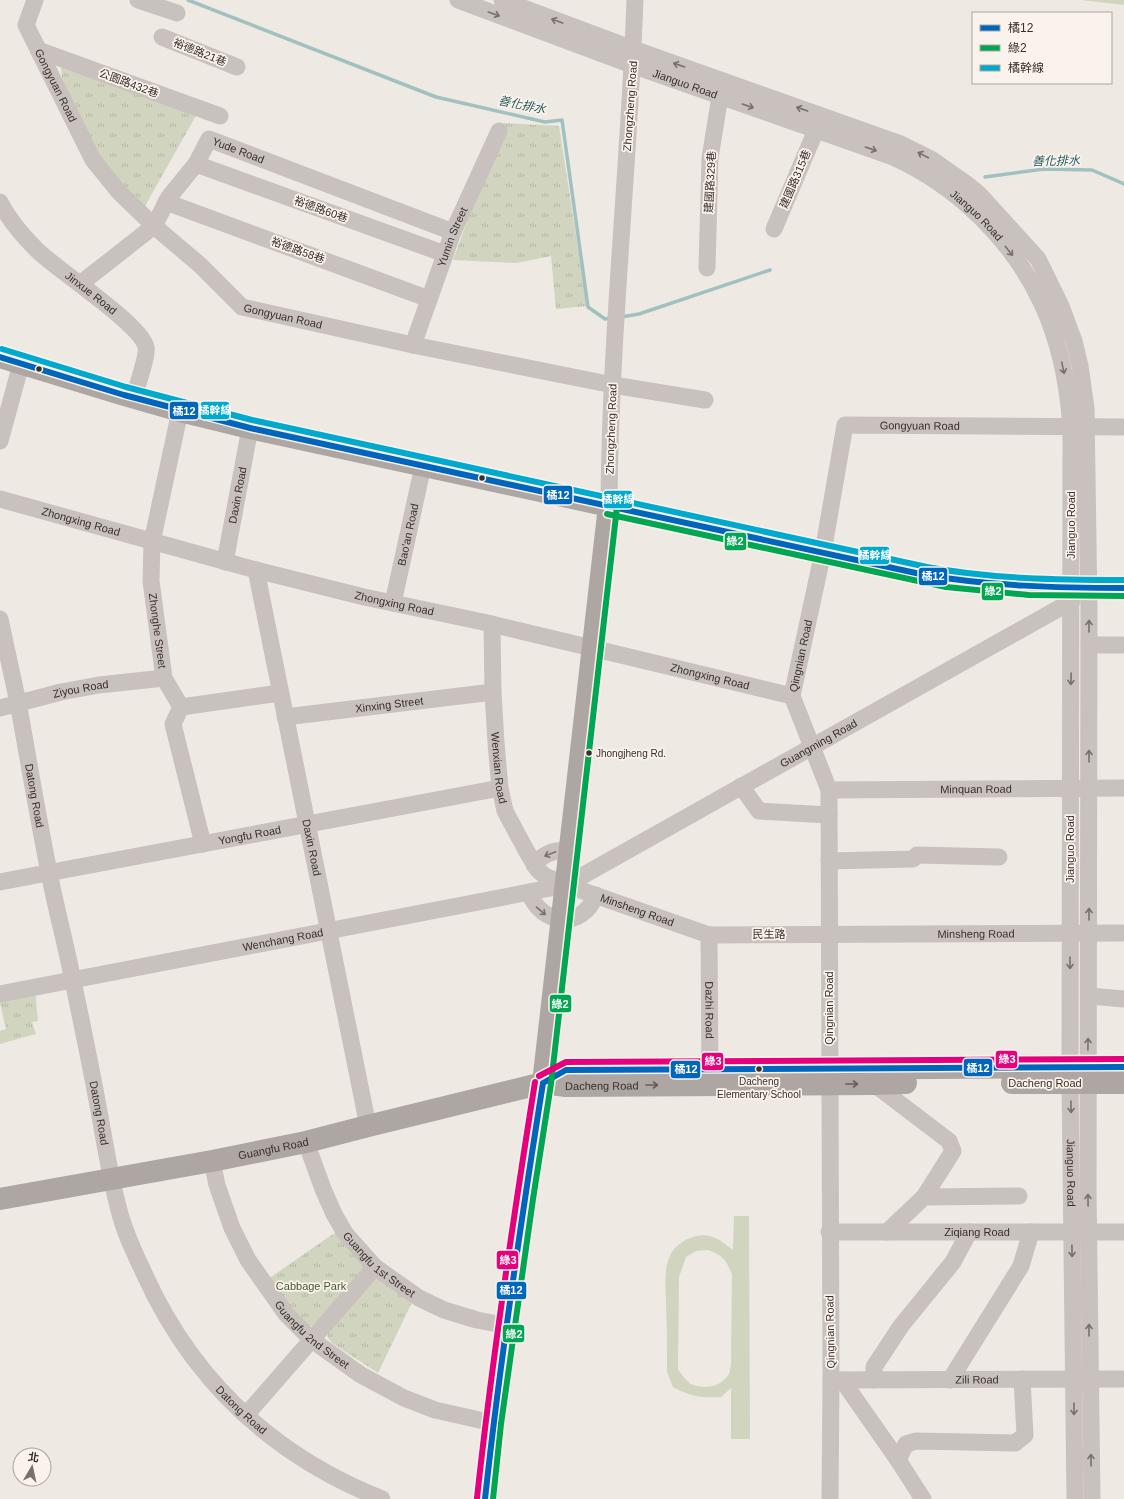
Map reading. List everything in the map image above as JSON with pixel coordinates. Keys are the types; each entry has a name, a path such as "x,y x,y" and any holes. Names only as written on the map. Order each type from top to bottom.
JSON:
{"main road":[{"path":"0,357 180,411 250,428 609,506"},
{"name":"Zhongzheng Road","path":"485,1499 493,1423 543,1083 609,506"},
{"name":"Dacheng Road","path":"829,1077 874,1084 909,1083 1079,1076 1124,1067"},
{"name":"Dacheng Road","path":"543,1083 566,1086 710,1077 1079,1076 1124,1083"},
{"name":"Guangfu Road","path":"0,1199 212,1161 306,1142 543,1083"}],"street":[{"name":"Gongyuan Road","path":"35,0 26,25 93,160 119,192 154,226 200,265 242,307 413,345 613,385 705,400"},
{"path":"138,0 177,13"},
{"name":"Jianguo Road","path":"458,0 901,144 931,159 959,184 983,199 1038,259 1048,278 1074,341 1080,366 1086,408 1079,428 1072,594 1070,933 1089,1232 1075,1499"},
{"name":"Jianguo Road","path":"502,0 720,96 893,157 908,163 938,181 959,184"},
{"name":"Zhongzheng Road","path":"609,506 616,317 633,57 635,0"},
{"name":"裕德路21巷","path":"162,37 237,67"},
{"name":"公園路432巷","path":"38,50 220,116"},
{"name":"建國路329巷","path":"707,268 710,158 720,96"},
{"name":"建國路315巷","path":"774,229 816,130"},
{"name":"Yumin Street","path":"413,345 453,232 499,131"},
{"name":"Yude Road","path":"80,284 154,226 169,196 196,164 210,139 453,232"},
{"name":"裕德路60巷","path":"196,164 445,254"},
{"name":"裕德路58巷","path":"166,202 429,298"},
{"name":"Jinxue Road","path":"1,207 38,252 128,323 142,337 146,348 134,398"},
{"path":"0,441 21,364"},
{"name":"Zhonghe Street","path":"180,411 152,542 151,581 164,678 181,706"},
{"name":"Gongyuan Road","path":"823,552 845,425 1124,428"},
{"name":"Daxin Road","path":"225,562 250,428"},
{"name":"Jianguo Road","path":"1079,428 1089,588 1089,996 1079,1076 1072,1232 1092,1499"},
{"name":"Bao'an Road","path":"392,603 423,466"},
{"name":"Zhongxing Road","path":"0,499 256,570 392,603 492,624 792,696"},
{"path":"609,506 948,580 1029,587 1072,594 1089,588 1124,588"},
{"name":"Qingnian Road","path":"823,552 792,696 829,790 829,1232 836,1380 830,1499"},
{"name":"Daxin Road","path":"256,570 368,1126"},
{"name":"Guangming Road","path":"566,885 812,746 1072,594"},
{"name":"Datong Road","path":"0,619 18,704 49,873 73,980 111,1178 118,1209 129,1240 161,1310 203,1372 246,1415 266,1432 314,1466 348,1484 382,1499"},
{"name":"Wenxian Road","path":"492,624 493,692 500,788 505,811 534,865 545,876 566,885"},
{"path":"1089,645 1124,645"},
{"name":"Ziyou Road","path":"0,708 61,692 98,685 164,678"},
{"name":"Xinxing Street","path":"285,717 493,692"},
{"path":"203,844 173,724 181,706 280,693"},
{"path":"741,786 758,811 829,815"},
{"name":"Yongfu Road","path":"0,882 500,788"},
{"name":"Minquan Road","path":"829,790 1124,788"},
{"path":"534,865 541,858 552,852 563,850 569,851"},
{"path":"829,861 913,859 917,855 1000,857"},
{"name":"Wenchang Road","path":"0,994 566,885"},
{"name":"Minsheng Road","path":"566,885 709,935"},
{"path":"529,892 535,905 543,913 562,920 572,919 582,914 591,906 596,895"},
{"name":"Minsheng Road","path":"829,934 1124,933"},
{"name":"民生路","path":"709,935 829,934"},
{"name":"Dazhi Road","path":"709,935 710,1077"},
{"path":"1089,996 1124,999"},
{"path":"874,1084 949,1141 953,1151 924,1197 887,1232"},
{"name":"Guangfu 1st Street","path":"306,1142 323,1189 344,1233 375,1267 419,1298 444,1310 477,1320 508,1326"},
{"name":"Guangfu 2nd Street","path":"212,1161 217,1185 232,1228 248,1260 286,1314 312,1340 361,1375 404,1398 435,1410 493,1423"},
{"path":"924,1197 1019,1196"},
{"name":"Ziqiang Road","path":"829,1232 1124,1232"},
{"path":"874,1380 874,1368 901,1326 953,1262 969,1232"},
{"path":"950,1380 1021,1266 1031,1232"},
{"path":"246,1415 375,1267"},
{"name":"Zili Road","path":"836,1380 1124,1379"},
{"name":"Qingnian Road","path":"836,1380 898,1460 923,1499"},
{"path":"898,1460 906,1444 916,1441 1015,1443 1025,1435 1022,1380"}],"green space":[{"path":"1081,0 1124,0 1124,5"},
{"path":"61,66 202,105 145,206 104,167 62,79"},
{"path":"503,123 559,126 587,306 556,309 551,256 516,263 453,260"},
{"path":"35,989 38,1021 32,1022 36,1034 0,1044 0,1031 6,1029 0,1003 0,995"},
{"path":"734,1216 749,1216 750,1439 731,1439 731,1388 721,1397 702,1397 691,1395 673,1387 667,1372 665,1280 666,1267 671,1253 684,1241 703,1235 713,1237 723,1242 733,1250","holes":["708,1250 721,1256 728,1265 732,1274 731,1365 729,1374 722,1382 712,1386 701,1387 689,1383 678,1370 679,1277 686,1257 696,1251"]},
{"name":"Cabbage Park","path":"336,1232 366,1267 317,1324 307,1326 287,1305 268,1279"},
{"path":"376,1275 415,1296 378,1373 332,1343 327,1334"}],"waterway":[{"name":"善化排水","path":"188,0 436,97 545,122 562,120 588,307 605,319 611,318"},
{"name":"善化排水","path":"985,177 1044,169 1092,170 1124,184"},
{"name":"善化排水","path":"621,317 639,314 770,270"}],"transit line":[{"name":"橘幹線","path":"2,349 126,387 252,420 927,567 1000,576 1050,579 1124,580"},
{"name":"橘12","path":"0,357 124,395 250,428 925,575 975,582 1024,586 1124,588"},
{"name":"綠2","path":"493,1499 501,1424 551,1084 617,507"},
{"name":"綠2","path":"607,514 946,587 1029,595 1124,596"},
{"name":"綠3","path":"539,1076 566,1062 1124,1059"},
{"name":"橘12","path":"543,1083 566,1070 1124,1067"},
{"name":"綠3","path":"477,1498 503,1290 535,1082"},
{"name":"橘12","path":"485,1499 511,1291 543,1083"}],"place":[{"name":"Jhongjheng Rd.","path":"589,753"},
{"name":"Dacheng Elementary School","path":"759,1069"}]}
